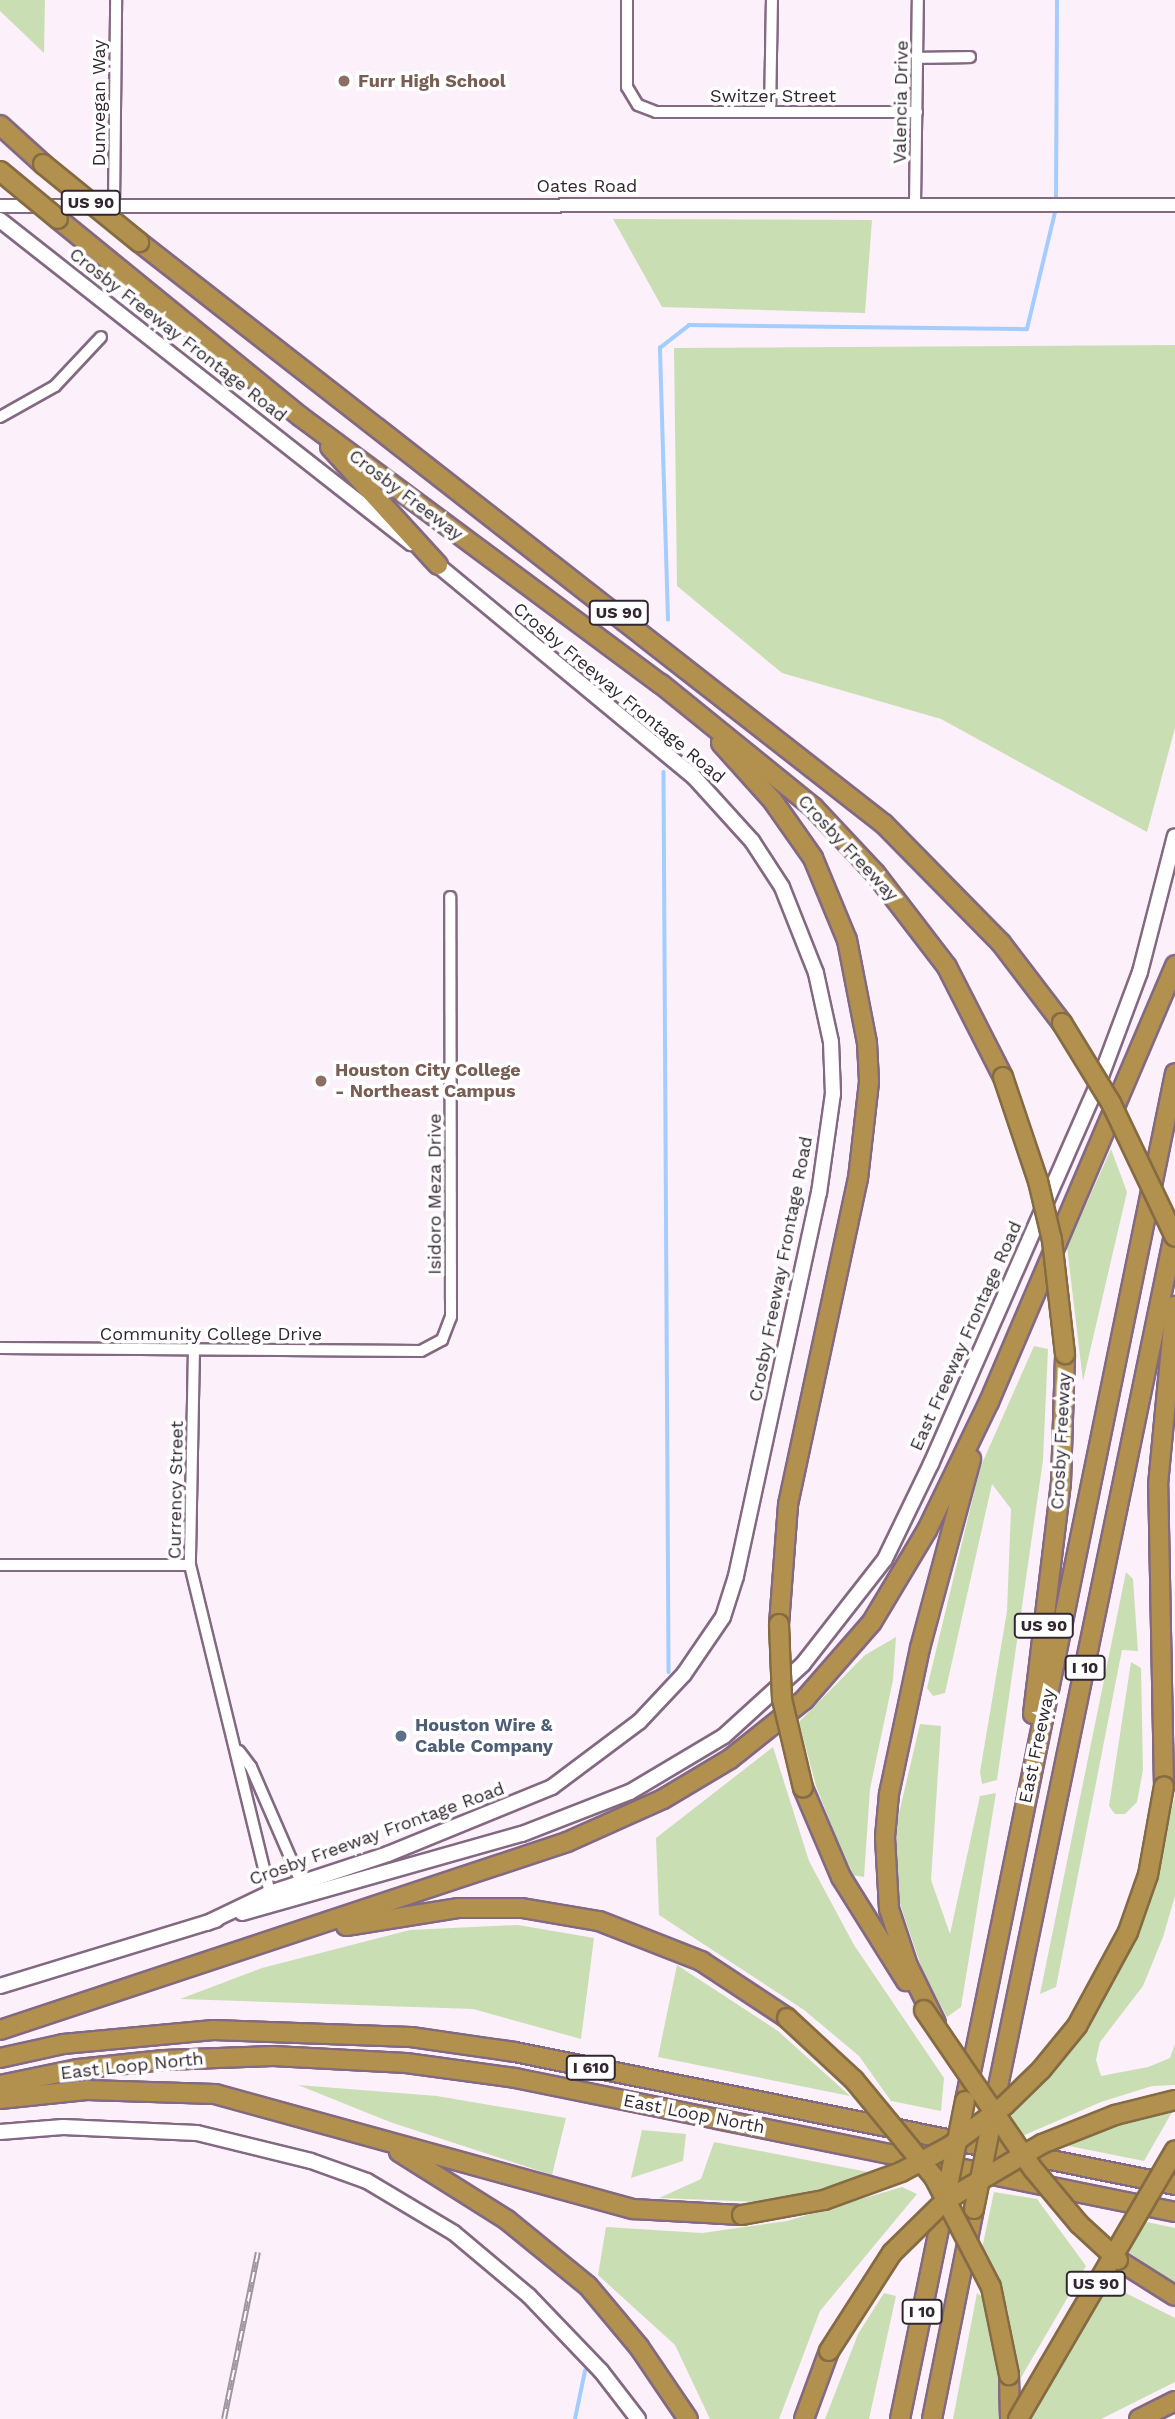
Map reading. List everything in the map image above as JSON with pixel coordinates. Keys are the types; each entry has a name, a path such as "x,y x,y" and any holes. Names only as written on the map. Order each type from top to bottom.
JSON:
{"highway":[{"name":"Crosby Freeway","path":"0,125 43,164 139,242 884,824 1001,943 1062,1023 1111,1102 1175,1237"},
{"name":"Crosby Freeway","path":"0,171 301,416 661,684 803,798 875,873 947,967 1003,1077 1038,1181 1052,1240 1065,1354 1061,1483 1019,1832"},
{"path":"301,416 438,565"},
{"path":"661,684 774,801 813,858 847,940 867,1043 869,1082 858,1178 788,1505 779,1625 782,1699 803,1788 841,1877 937,2028 1053,2195 1118,2260 1175,2296"},
{"path":"0,2030 301,1933 567,1842 663,1799 730,1759 804,1700 872,1622 907,1568 989,1402 1175,965"},
{"name":"East Freeway","path":"900,2419 1175,1073"},
{"name":"East Freeway","path":"932,2419 1175,1230"},
{"path":"0,2099 87,2090 215,2094 336,2124 381,2141 633,2209 742,2215 824,2200 901,2172 950,2146 1032,2079 1077,2026 1128,1932 1148,1875 1164,1786 1158,1485 1175,1306"},
{"path":"926,2008 908,1966 889,1909 884,1867 889,1794 920,1648 989,1402"},
{"path":"301,1933 458,1908 522,1908 599,1921 701,1961 787,2018 854,2080 934,2177 990,2287 1009,2375 1010,2419"},
{"name":"East Loop North","path":"0,2058 63,2044 213,2030 411,2037 515,2052 1175,2185"},
{"name":"East Loop North","path":"0,2085 78,2069 164,2060 272,2056 406,2063 515,2078 1175,2212"},
{"path":"804,2419 830,2351 892,2253 945,2202 1042,2144 1115,2115 1175,2100"},
{"path":"381,2141 507,2220 578,2278 639,2347 688,2419"},
{"name":"US 90","path":"1018,2419 1175,2150"},
{"path":"1139,2419 1175,2401"}],"main road":[{"name":"Crosby Freeway Frontage Road","path":"0,220 438,565 694,778 752,841 782,887 816,973 831,1042 833,1094 817,1206 736,1576 723,1617 684,1674 639,1722 552,1787 457,1828 270,1893 207,1923"},
{"name":"East Freeway Frontage Road","path":"207,1923 522,1834 668,1772 724,1736 803,1664 884,1559 936,1452 1100,1079 1140,972 1175,835"},
{"path":"0,1986 207,1923"},
{"path":"0,2132 63,2127 197,2133 311,2161 367,2181 454,2233 529,2296 601,2371 638,2419"}],"street":[{"name":"Dunvegan Way","path":"114,206 116,0"},
{"name":"Switzer Street","path":"627,0 627,88 633,98 656,112 917,112"},
{"path":"771,112 772,0"},
{"name":"Valencia Drive","path":"915,204 918,0"},
{"path":"917,58 970,58"},
{"name":"Oates Road","path":"0,206 1175,205"},
{"path":"0,418 55,386 101,337"},
{"name":"Isidoro Meza Drive","path":"421,1351 442,1340 451,1317 450,897"},
{"name":"Community College Drive","path":"0,1348 421,1351"},
{"name":"Currency Street","path":"194,1349 190,1565 201,1622 238,1751 238,1773 270,1893"},
{"path":"0,1565 190,1565"},
{"name":"Currency Street","path":"238,1751 251,1767 301,1882"},
{"path":"251,1817 270,1812"}],"green space":[{"path":"0,0 45,0 44,53 0,11"},
{"path":"613,219 872,220 865,313 662,307"},
{"path":"1175,345 1175,728 1147,832 941,719 782,673 677,586 674,348"},
{"path":"1111,1149 1127,1192 1083,1381 1067,1247"},
{"path":"1034,1346 1048,1349 1043,1460 997,1780 982,1784 980,1772 1007,1611 1011,1509 992,1484 945,1693 933,1696 927,1688 980,1468"},
{"path":"1126,1572 1133,1579 1138,1651 1122,1650 1056,1987 1040,1994"},
{"path":"896,1637 893,1680 870,1789 864,1877 851,1875 816,1786 799,1722 865,1655"},
{"path":"1131,1662 1141,1668 1143,1770 1137,1802 1125,1814 1115,1814 1109,1806"},
{"path":"920,1724 941,1726 931,1880 950,1934 980,1796 996,1793 961,2007 947,2017 923,1972 898,1898 896,1826"},
{"path":"773,1747 809,1861 854,1945 944,2078 941,2111 891,2101 859,2056 804,2010 659,1915 656,1838"},
{"path":"1175,1796 1175,1896 1163,1937 1143,1986 1100,2042 1096,2060 1101,2076 1148,2067 1170,2058 1175,2044 1175,2085 1152,2086 1101,2102 1020,2137 1008,2119 1009,2110 1108,1987 1144,1917"},
{"path":"518,1925 594,1938 581,2039 473,2009 180,1999 262,1968 410,1930"},
{"path":"677,1965 778,2031 850,2096 658,2057"},
{"path":"298,2085 437,2096 566,2118 552,2175 390,2122"},
{"path":"1175,2107 1144,2161 1069,2146 1069,2141 1136,2115"},
{"path":"642,2130 686,2134 683,2161 631,2178"},
{"path":"714,2142 868,2172 826,2188 760,2202 659,2198 701,2179"},
{"path":"902,2187 917,2194 820,2311 779,2419 710,2419 675,2345 598,2275 606,2227 702,2233 787,2221"},
{"path":"994,2192 1037,2199 1086,2266 1015,2388 1008,2311 981,2253"},
{"path":"1147,2222 1175,2228 1175,2284 1127,2251"},
{"path":"1108,2284 1175,2318 1175,2382 1101,2419 1031,2419"},
{"path":"884,2293 896,2296 869,2419 825,2419 858,2334"},
{"path":"977,2293 982,2297 994,2336 1003,2412 999,2419 953,2419"}],"waterway":[{"path":"1056,201 1057,0"},
{"path":"668,620 660,348 689,325 1027,329 1056,208"},
{"path":"664,772 669,1672"},
{"path":"575,2419 585,2371"}],"railway":[{"path":"224,2419 258,2252"}],"place":[{"name":"Furr High School","path":"344,81"},
{"name":"Houston City College - Northeast Campus","path":"321,1081"},
{"name":"Houston Wire & Cable Company","path":"401,1736"}]}
